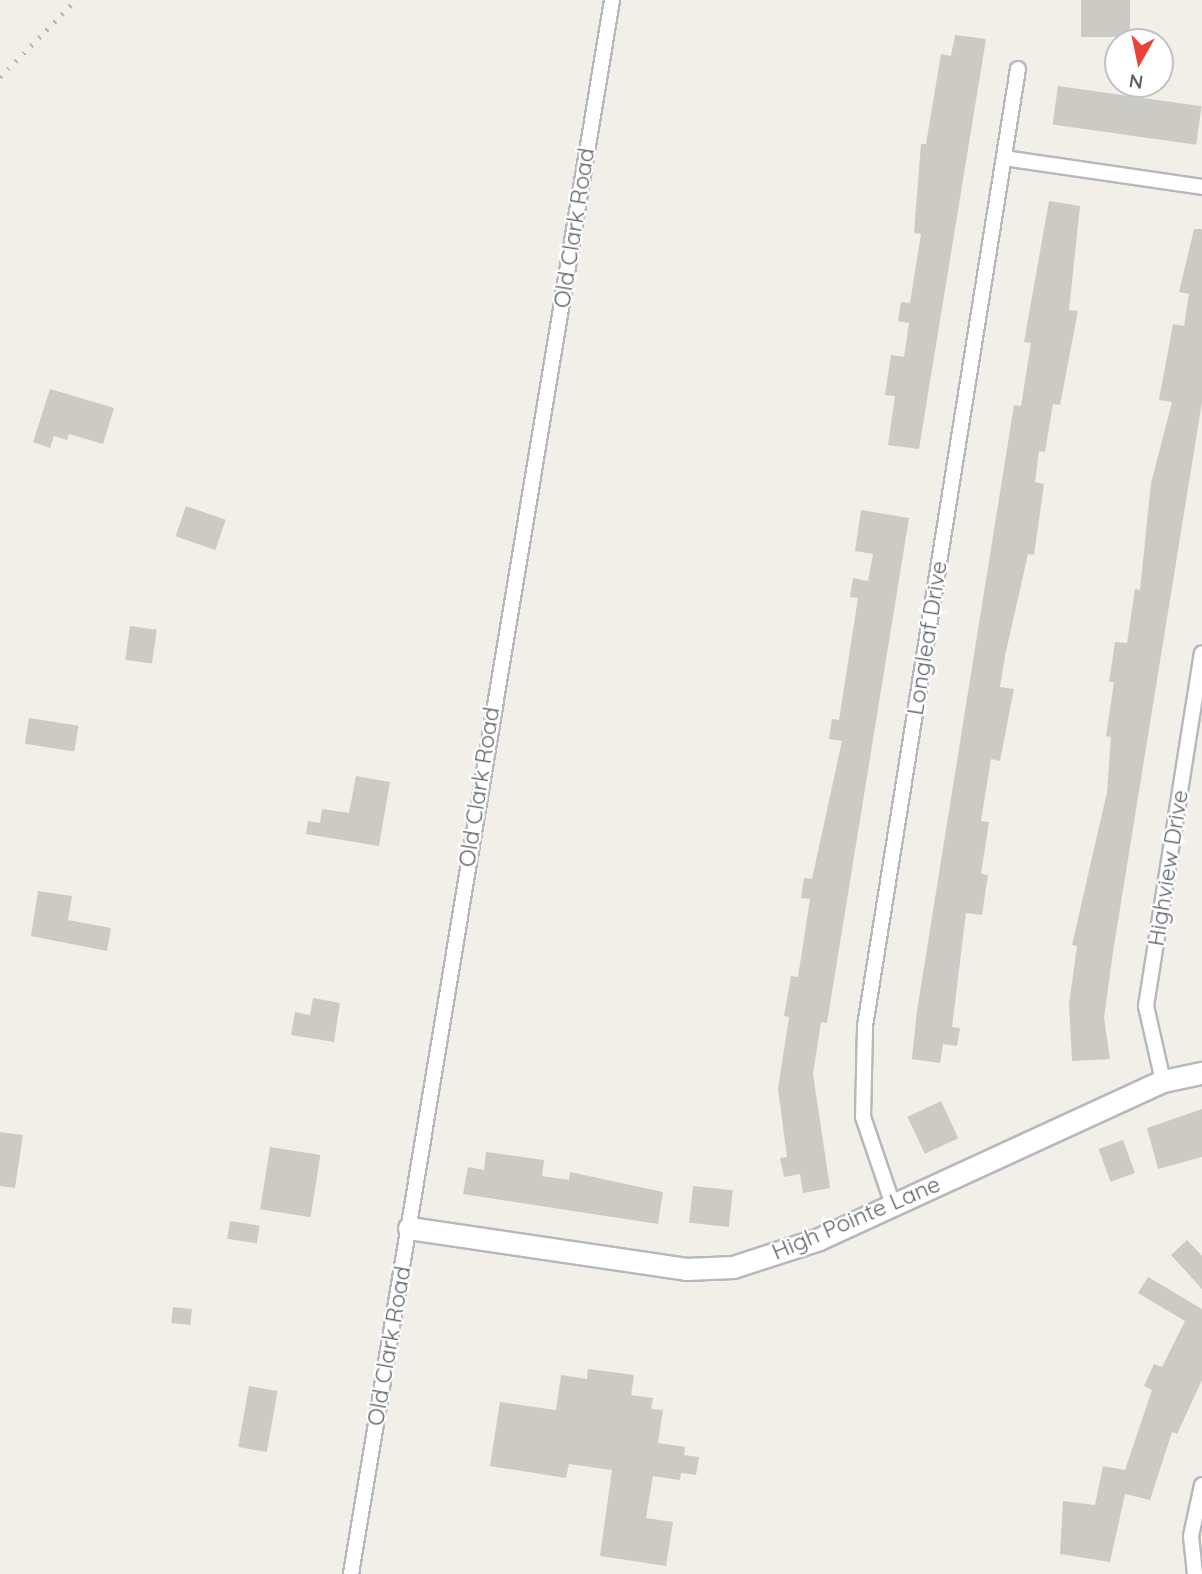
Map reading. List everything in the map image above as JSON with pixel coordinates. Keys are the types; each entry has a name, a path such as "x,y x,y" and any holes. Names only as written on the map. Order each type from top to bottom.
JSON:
{"street":[{"name":"Old Clark Road","path":"351,1574 612,0"},
{"name":"Longleaf Drive","path":"892,1205 863,1117 865,1026 1018,69"},
{"path":"1004,158 1202,187"},
{"name":"Highview Drive","path":"1163,1081 1146,1006 1202,653"},
{"name":"High Pointe Lane","path":"409,1228 686,1269 733,1267 819,1239 1163,1081 1202,1073"},
{"path":"1195,1574 1191,1536 1202,1485"}],"building":[{"path":"1081,0 1130,0 1130,28 1104,28 1104,37 1081,37"},
{"path":"955,35 986,39 919,449 888,445 895,396 885,395 891,355 904,357 909,323 898,321 901,302 910,303 921,234 914,233 921,144 926,144 941,54 951,56"},
{"path":"1058,86 1104,92 1104,98 1143,98 1202,106 1196,145 1053,125"},
{"path":"1049,201 1080,206 1069,310 1078,311 1060,405 1053,404 1045,452 1039,451 1035,482 1044,484 1034,555 1028,554 1000,687 1014,689 1000,761 991,759 981,821 989,822 981,874 988,875 982,915 966,913 952,1027 960,1028 957,1046 943,1044 940,1063 912,1059 917,1011 1014,405 1021,406 1031,343 1024,342"},
{"path":"1194,229 1202,229 1202,402 1113,952 1104,1018 1110,1059 1072,1061 1069,1004 1077,946 1072,945 1107,792 1111,737 1106,736 1114,682 1109,682 1115,642 1127,643 1135,589 1140,590 1151,483 1172,402 1159,400 1173,324 1184,326 1189,294 1179,292"},
{"path":"50,389 114,408 103,444 69,434 67,440 54,436 50,448 33,442"},
{"path":"186,506 226,520 215,550 176,536"},
{"path":"861,510 909,518 827,1023 821,1022 813,1074 830,1188 803,1193 800,1174 784,1177 780,1158 787,1157 778,1089 789,1017 784,1016 791,976 798,977 810,899 801,898 804,878 812,879 842,741 829,739 832,719 839,720 858,598 850,597 853,578 868,581 873,554 855,551"},
{"path":"130,626 157,630 152,663 125,660"},
{"path":"29,718 78,726 74,752 25,744"},
{"path":"356,776 390,782 379,846 306,834 308,821 320,823 322,809 349,813"},
{"path":"38,891 72,896 68,920 111,928 107,951 31,936"},
{"path":"313,998 340,1003 334,1042 291,1035 295,1012 310,1015"},
{"path":"941,1101 958,1138 925,1154 907,1117"},
{"path":"1202,1109 1202,1157 1158,1169 1147,1128"},
{"path":"0,1132 23,1135 15,1188 0,1186"},
{"path":"1123,1140 1135,1173 1111,1182 1099,1149"},
{"path":"270,1147 320,1155 311,1217 260,1209"},
{"path":"486,1152 544,1160 542,1176 569,1180 570,1172 663,1192 658,1224 463,1194 468,1167 484,1170"},
{"path":"693,1186 733,1190 729,1227 689,1223"},
{"path":"230,1221 260,1226 257,1243 227,1239"},
{"path":"1187,1240 1202,1256 1202,1289 1171,1255"},
{"path":"1148,1277 1202,1309 1202,1380 1177,1434 1172,1432 1150,1500 1125,1494 1110,1562 1060,1554 1063,1501 1095,1505 1103,1466 1125,1470 1152,1390 1144,1386 1154,1364 1162,1367 1185,1321 1138,1293"},
{"path":"173,1307 192,1309 190,1325 171,1323"},
{"path":"588,1369 634,1375 631,1395 653,1398 651,1409 663,1410 658,1443 685,1447 684,1455 699,1457 696,1475 681,1473 680,1480 653,1476 646,1518 673,1522 666,1566 600,1556 612,1470 569,1464 566,1478 490,1466 500,1402 556,1410 561,1375 587,1379"},
{"path":"249,1386 278,1391 267,1452 238,1447"}],"railway":[{"path":"0,77 76,0"}]}
